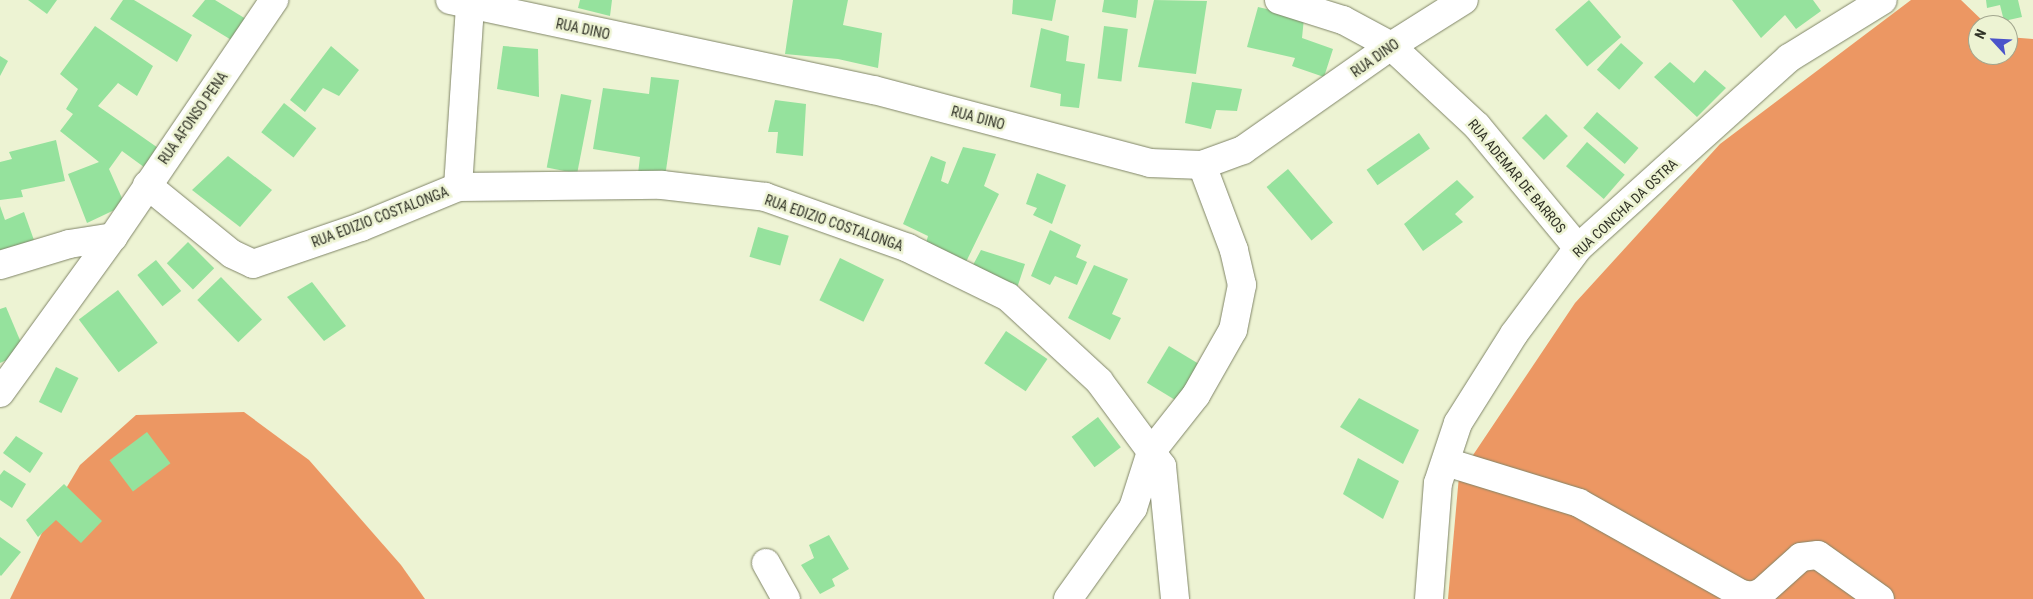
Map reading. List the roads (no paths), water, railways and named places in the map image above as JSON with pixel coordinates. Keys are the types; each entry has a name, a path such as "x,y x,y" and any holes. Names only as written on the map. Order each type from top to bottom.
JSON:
{"street":[{"name":"RUA AFONSO PENA","path":"0,393 113,237 274,0"},
{"name":"RUA ADEMAR DE BARROS","path":"1278,0 1344,20 1391,46 1478,126 1578,248"},
{"name":"RUA DINO","path":"460,3 874,90 1150,163 1202,165 1243,150 1391,46 1464,0"},
{"name":"RUA CONCHA DA OSTRA","path":"1429,599 1438,483 1464,415 1514,334 1578,248 1789,58 1883,0"},
{"path":"458,188 460,3"},
{"path":"1068,599 1133,508 1151,452 1196,395 1233,330 1242,285 1234,250 1202,165"},
{"name":"RUA EDIZIO COSTALONGA","path":"147,185 232,254 253,264 361,227 458,188 662,185 765,197 908,248 1008,297 1099,381 1162,466 1175,599"},
{"path":"0,265 69,244 113,237"},
{"path":"1446,462 1579,503 1741,594 1752,596 1762,592 1801,557 1818,555 1880,599"},
{"path":"766,563 786,599"}]}
